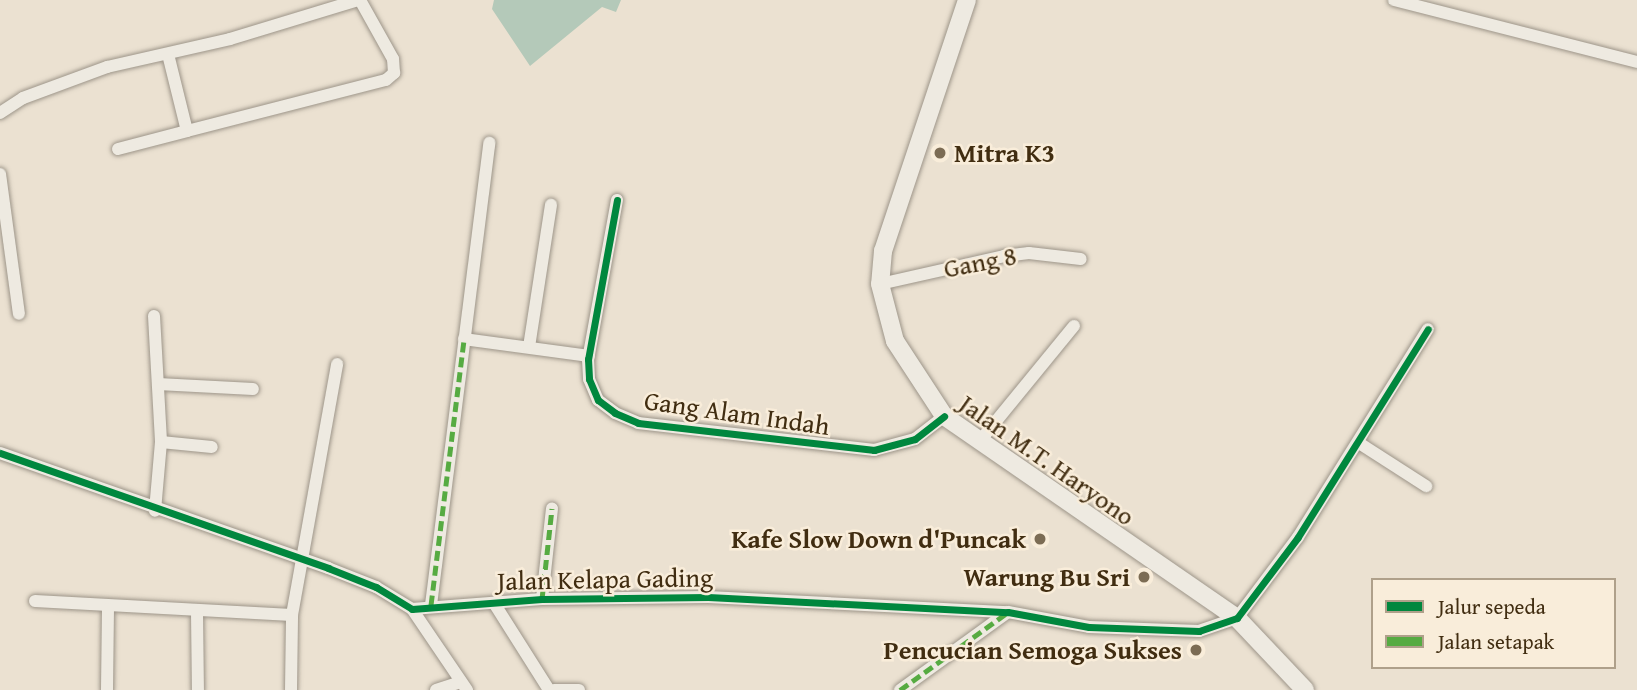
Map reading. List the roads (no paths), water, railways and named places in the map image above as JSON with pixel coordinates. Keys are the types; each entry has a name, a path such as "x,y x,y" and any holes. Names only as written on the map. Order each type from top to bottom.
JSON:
{"main road":[{"name":"Jalan M.T. Haryono","path":"967,0 956,42 895,204 883,251 880,284 895,341 944,416 1237,618 1306,690"}],"street":[{"path":"0,113 23,98 107,67 168,54 359,0 393,59 394,73 386,80 118,149"},
{"path":"1394,0 1637,62"},
{"path":"168,54 187,131"},
{"path":"430,605 489,143"},
{"path":"0,174 19,314"},
{"name":"Gang Alam Indah","path":"617,200 589,356 589,379 598,400 638,423 874,450 915,439 944,416"},
{"path":"529,346 551,205"},
{"name":"Gang 8","path":"880,284 1004,256 1030,253 1081,259"},
{"path":"154,316 161,442 155,511"},
{"path":"979,442 1074,326"},
{"path":"1237,618 1359,443 1428,329"},
{"path":"464,339 589,356"},
{"path":"291,690 292,615 337,365"},
{"path":"158,384 253,389"},
{"path":"161,442 212,447"},
{"path":"1359,443 1426,486"},
{"path":"0,453 155,511 376,587 412,609 464,686 436,690"},
{"path":"542,599 552,509"},
{"name":"Jalan Kelapa Gading","path":"412,609 430,605 542,599 708,597 1008,611 1116,629 1199,631 1237,618"},
{"path":"35,601 108,609 292,615"},
{"path":"494,603 549,690"},
{"path":"107,690 108,609"},
{"path":"900,690 1008,611"},
{"path":"197,613 198,690"},
{"path":"554,690 579,690"}],"place":[{"name":"Mitra K3","path":"940,153"},
{"name":"Kafe Slow Down d'Puncak","path":"1040,539"},
{"name":"Warung Bu Sri","path":"1144,577"},
{"name":"Pencucian Semoga Sukses","path":"1196,650"}]}
